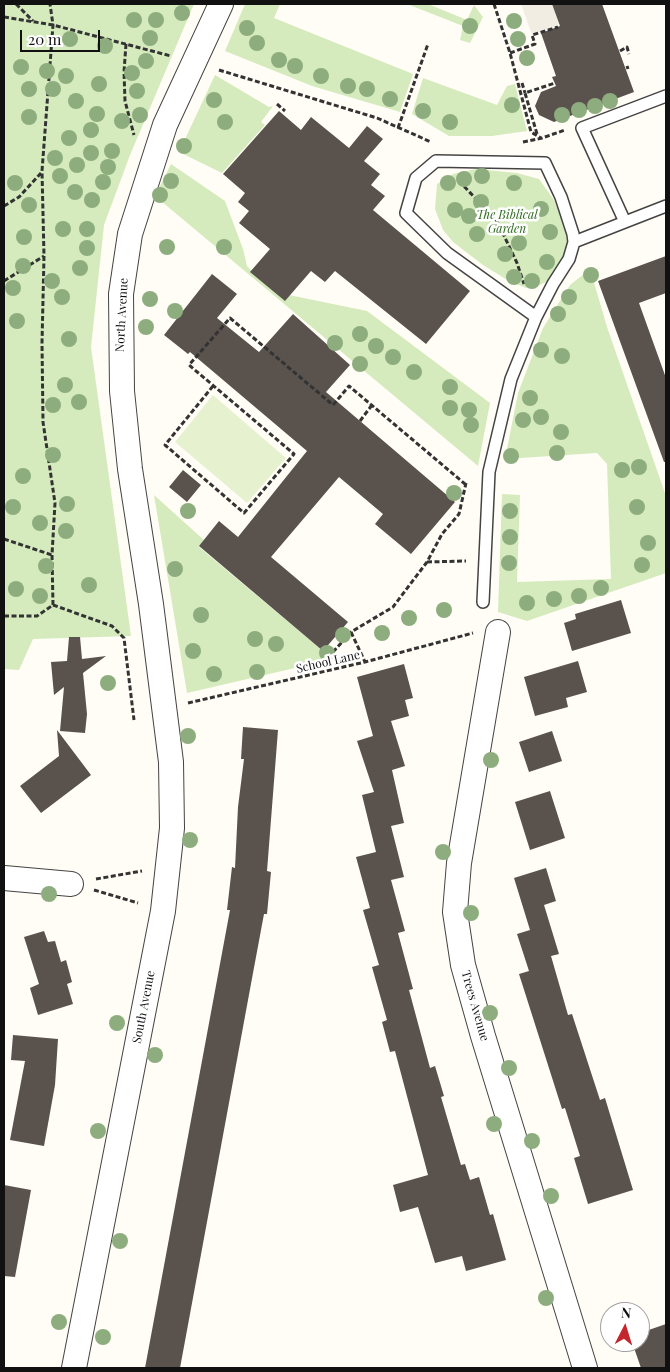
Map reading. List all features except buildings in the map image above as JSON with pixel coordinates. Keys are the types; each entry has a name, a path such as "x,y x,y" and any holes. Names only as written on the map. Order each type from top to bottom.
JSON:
{"street":[{"name":"North Avenue","path":"156,643 130,469 122,391 121,294 130,234 165,125 221,4"},
{"name":"Trees Avenue","path":"487,632 459,863 455,912 463,965 483,1036 585,1368"},
{"name":"South Avenue","path":"74,1368 163,911 168,867 172,828 171,762 156,643"},
{"path":"4,878 71,884"}],"lane":[{"path":"625,222 582,128 666,96"},
{"path":"483,602 489,475 511,379 536,317 553,284 570,259 574,242 561,196 544,163 436,161 416,178 406,212 447,253 536,317"},
{"path":"574,242 666,206"}],"path":[{"path":"16,4 34,21"},
{"path":"50,4 53,24 42,171 44,256 43,422 55,503 52,555 53,605"},
{"path":"494,4 532,132 542,138 516,143"},
{"path":"4,17 53,24 173,57"},
{"path":"510,53 535,44 532,35 558,27"},
{"path":"126,44 124,72 125,101 131,129 138,142"},
{"path":"398,128 428,44"},
{"path":"620,51 626,47 629,54"},
{"path":"214,68 377,118 434,144"},
{"path":"525,93 554,83"},
{"path":"522,84 537,134"},
{"path":"278,104 285,111"},
{"path":"4,206 19,198 42,171"},
{"path":"453,174 497,220 517,263 526,288"},
{"path":"4,281 44,256"},
{"path":"213,386 164,445 244,513 294,454 213,386 189,366 230,318 333,405 349,386 465,484"},
{"path":"360,421 372,405"},
{"path":"333,652 351,632 393,607 426,562 442,534 459,514 465,484 477,475 489,475"},
{"path":"4,539 52,555"},
{"path":"426,562 474,561"},
{"path":"4,616 37,616 53,605"},
{"path":"53,605 112,626 124,638 134,720"},
{"path":"351,632 365,662"},
{"name":"School Lane","path":"184,704 487,632"},
{"path":"71,884 168,867"},
{"path":"71,884 163,911"}],"green space":[{"path":"4,4 194,4 130,155 104,225 91,347 131,636 33,639 19,670 4,669"},
{"path":"245,4 280,4 274,18 413,74 400,112 312,86 225,51"},
{"path":"407,4 428,4 467,20 474,5 483,17 470,43 460,40 463,26"},
{"path":"215,75 269,107 273,106 261,122 265,125 222,173 179,152"},
{"path":"423,78 497,105 507,86 515,84 527,131 492,136 449,136 412,114"},
{"path":"171,164 225,201 243,249 247,266 259,278 289,295 367,311 490,403 478,466 155,196"},
{"name":"The Biblical Garden","path":"476,169 517,173 539,179 554,200 567,230 569,249 561,274 534,288 526,288 509,281 483,265 453,242 443,230 435,209 437,184 453,174"},
{"path":"590,269 607,327 666,496 666,573 527,621 498,612 502,494 520,495 517,582 611,579 607,464 597,453 505,459 518,393 543,328 570,285"},
{"path":"213,395 286,458 247,503 175,442"},
{"path":"154,495 204,540 199,547 323,651 321,662 187,693"}],"shaded area":[{"path":"521,4 552,4 559,24 532,35"}]}
